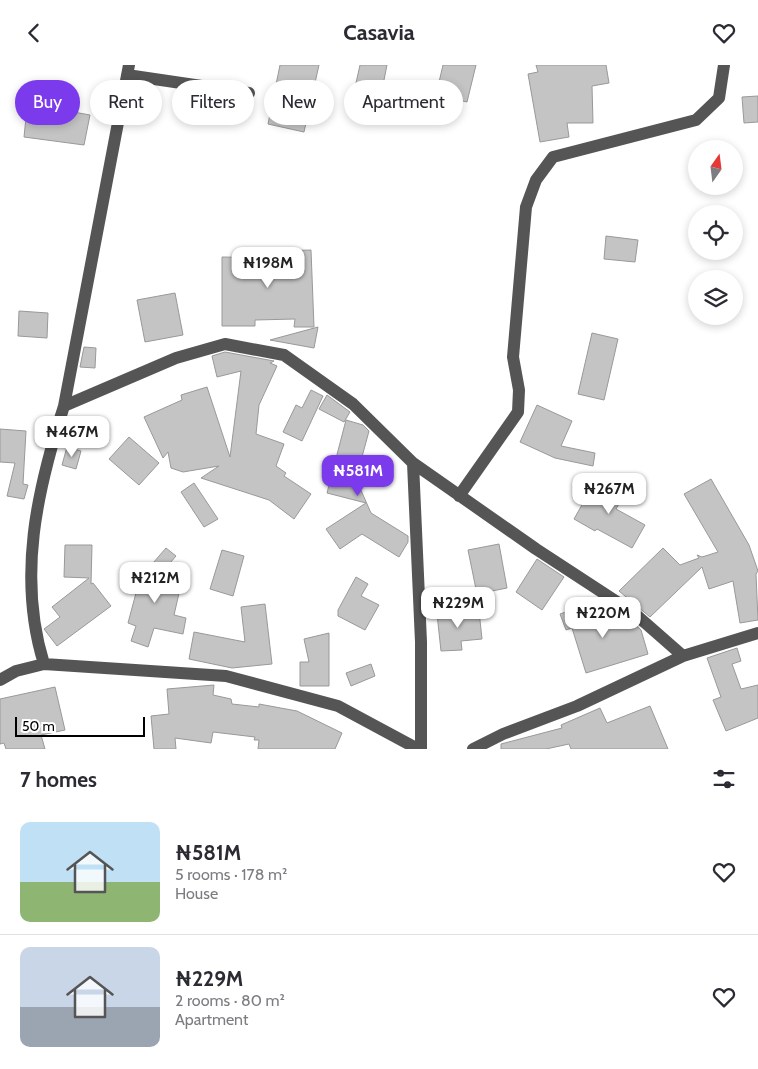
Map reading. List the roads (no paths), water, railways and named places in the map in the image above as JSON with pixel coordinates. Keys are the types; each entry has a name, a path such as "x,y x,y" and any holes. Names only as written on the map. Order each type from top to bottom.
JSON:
{"street":[{"path":"459,496 518,412 519,390 513,357 526,207 536,180 553,157 696,120 719,98 724,65"},
{"path":"44,664 36,637 31,590 37,505 64,406 128,70 181,80"},
{"path":"64,406 176,358 225,344 284,355 353,404 413,463 634,613 683,656"},
{"path":"0,680 16,671 44,664 226,676 338,705 420,749 421,642 413,463"},
{"path":"474,749 503,734 576,706 683,656 758,633"}]}
